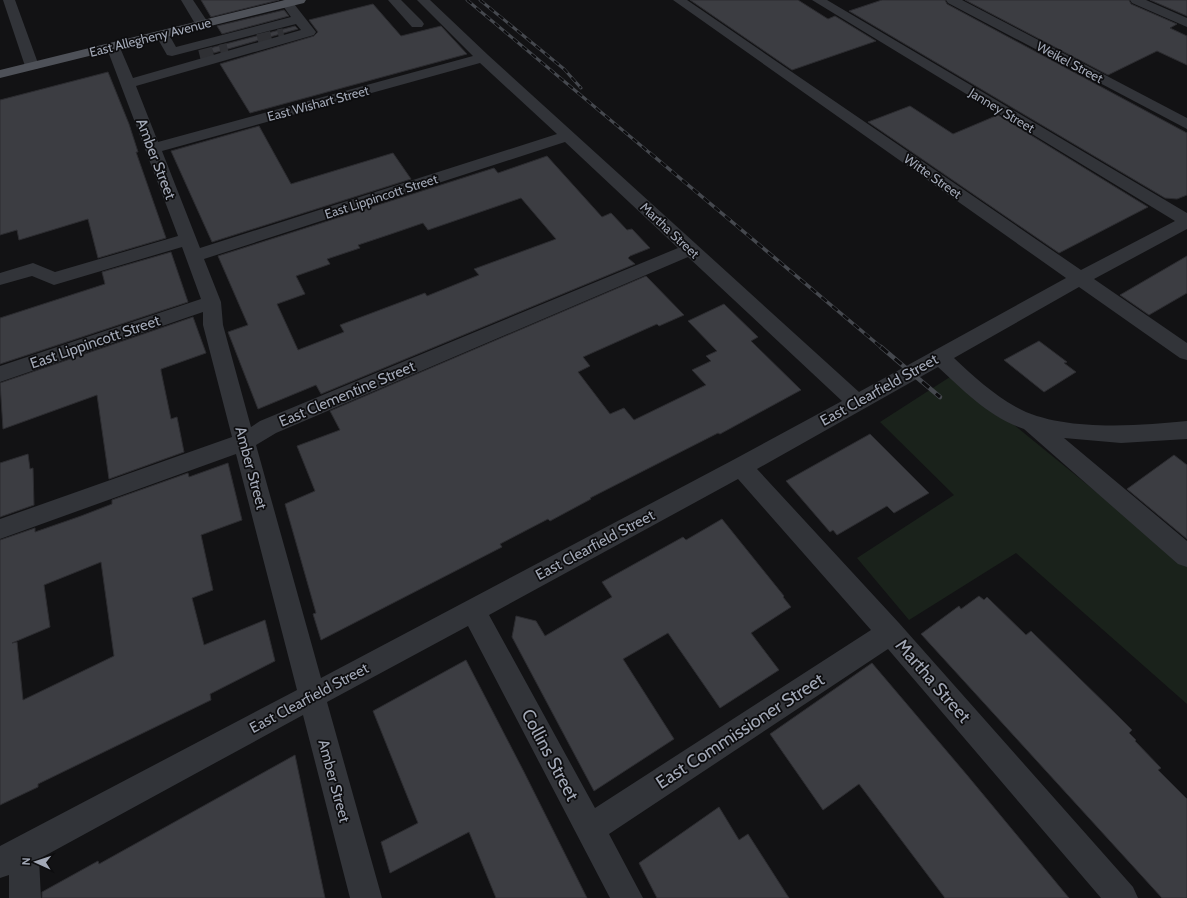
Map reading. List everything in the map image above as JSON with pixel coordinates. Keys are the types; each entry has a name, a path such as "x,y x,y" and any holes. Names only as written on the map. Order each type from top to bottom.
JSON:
{"main road":[{"name":"East Allegheny Avenue","path":"0,74 293,2"}],"street":[{"path":"9,0 32,66"},
{"path":"187,0 202,24"},
{"path":"394,0 417,24"},
{"name":"Martha Street","path":"423,0 567,136 857,402"},
{"name":"Witte Street","path":"679,0 1187,353"},
{"name":"Janney Street","path":"818,0 1187,221"},
{"name":"Weikel Street","path":"952,0 1187,124"},
{"path":"1136,0 1187,23"},
{"path":"293,2 304,26 318,45"},
{"path":"237,16 242,42"},
{"path":"285,32 304,26"},
{"path":"128,84 184,58 304,26"},
{"path":"162,34 184,58"},
{"path":"184,58 242,42"},
{"name":"Amber Street","path":"113,46 212,302 213,325 311,697 366,898"},
{"name":"East Wishart Street","path":"152,149 483,58"},
{"name":"East Lippincott Street","path":"0,279 33,269 54,280 190,248 567,136"},
{"name":"East Clearfield Street","path":"11,857 741,467 1187,221"},
{"name":"East Clementine Street","path":"0,528 244,442 268,427 691,249"},
{"name":"East Lippincott Street","path":"0,374 212,302"},
{"path":"939,357 986,397 1010,414 1029,421 1058,429 1100,433 1158,434 1187,430"},
{"path":"1029,421 1187,556"},
{"name":"Martha Street","path":"741,467 890,632 1122,898"},
{"name":"Collins Street","path":"473,611 627,898"},
{"name":"East Commissioner Street","path":"590,829 890,632"},
{"path":"11,857 25,898"}],"shaded area":[{"path":"953,375 1187,566 1187,704 1016,553 909,620 857,558 954,495 880,422"}],"building":[{"path":"201,0 279,0 211,17"},
{"path":"690,0 798,0 828,19 835,16 876,41 792,70"},
{"path":"882,0 945,0 947,4 1187,133 1187,195 1177,199 1165,198 849,11"},
{"path":"965,0 1129,0 1131,4 1177,24 1170,28 1187,36 1187,65 1157,51 1108,75"},
{"path":"1150,0 1187,0 1187,16"},
{"path":"373,4 401,36 441,26 467,54 250,113 220,64 314,36 318,32 309,20"},
{"path":"284,10 289,16 222,34 217,26"},
{"path":"295,26 298,29 214,53 210,48"},
{"path":"108,72 129,124 138,152 136,152 166,238 98,258 88,219 19,240 17,230 0,235 0,100"},
{"path":"910,106 953,134 998,115 1148,207 1059,253 868,122"},
{"path":"259,126 291,184 393,153 411,179 212,242 171,151"},
{"path":"547,156 602,217 611,213 627,230 632,229 650,248 628,258 635,264 321,394 316,385 258,409 228,332 248,325 218,256 494,168 498,173","holes":["521,198 556,239 474,269 479,275 427,296 425,293 340,325 344,332 298,350 277,304 305,294 296,276 330,264 327,259 360,248 358,245 423,223 428,230"]},
{"path":"171,252 188,302 0,364 0,318 105,284 102,272"},
{"path":"1187,256 1187,293 1149,315 1120,295"},
{"path":"646,276 684,315 659,326 657,324 583,357 590,366 578,372 610,414 624,408 634,420 706,385 692,370 711,361 706,356 717,351 688,321 724,304 758,337 751,341 801,390 720,434 718,433 590,498 591,499 550,521 548,519 500,544 502,547 321,640 313,614 316,613 285,504 315,491 297,446 340,430 330,411"},
{"path":"193,317 206,353 161,369 171,419 177,417 184,452 109,479 97,395 3,429 0,383"},
{"path":"1039,341 1067,362 1064,363 1076,372 1044,392 1004,360"},
{"path":"870,434 929,493 894,513 887,506 837,535 833,530 830,532 786,481"},
{"path":"28,454 30,469 33,468 34,505 0,517 0,463"},
{"path":"1174,455 1187,465 1187,539 1127,489"},
{"path":"228,463 242,520 201,535 213,590 192,598 204,645 265,620 275,661 210,694 211,700 38,784 38,787 0,805 0,540 35,528 35,532 81,516 112,504 112,500 188,473 189,477","holes":["101,562 114,656 23,700 17,642 12,643 50,627 44,585"]},
{"path":"722,519 784,596 783,597 791,607 751,633 779,670 720,708 668,633 623,659 674,739 594,791 512,637 516,616 536,621 545,636 612,597 602,582 683,537 686,540"},
{"path":"979,596 984,600 987,597 1026,635 1031,631 1132,730 1129,733 1161,768 1158,770 1187,799 1187,898 1162,898 921,634 959,606 961,609"},
{"path":"466,660 587,898 496,898 469,832 390,873 381,842 418,823 373,711"},
{"path":"872,663 1069,898 945,898 859,784 823,810 770,734"},
{"path":"295,755 325,898 42,898 42,892 98,861 99,864"},
{"path":"719,807 739,840 748,834 789,898 657,898 639,863"}],"tunnel":[{"path":"258,41 284,35"},
{"path":"200,57 228,50"}],"railway":[{"path":"467,0 651,154"},
{"path":"480,0 564,69 581,88"},
{"path":"650,153 882,348"},
{"path":"881,347 940,397"}]}
